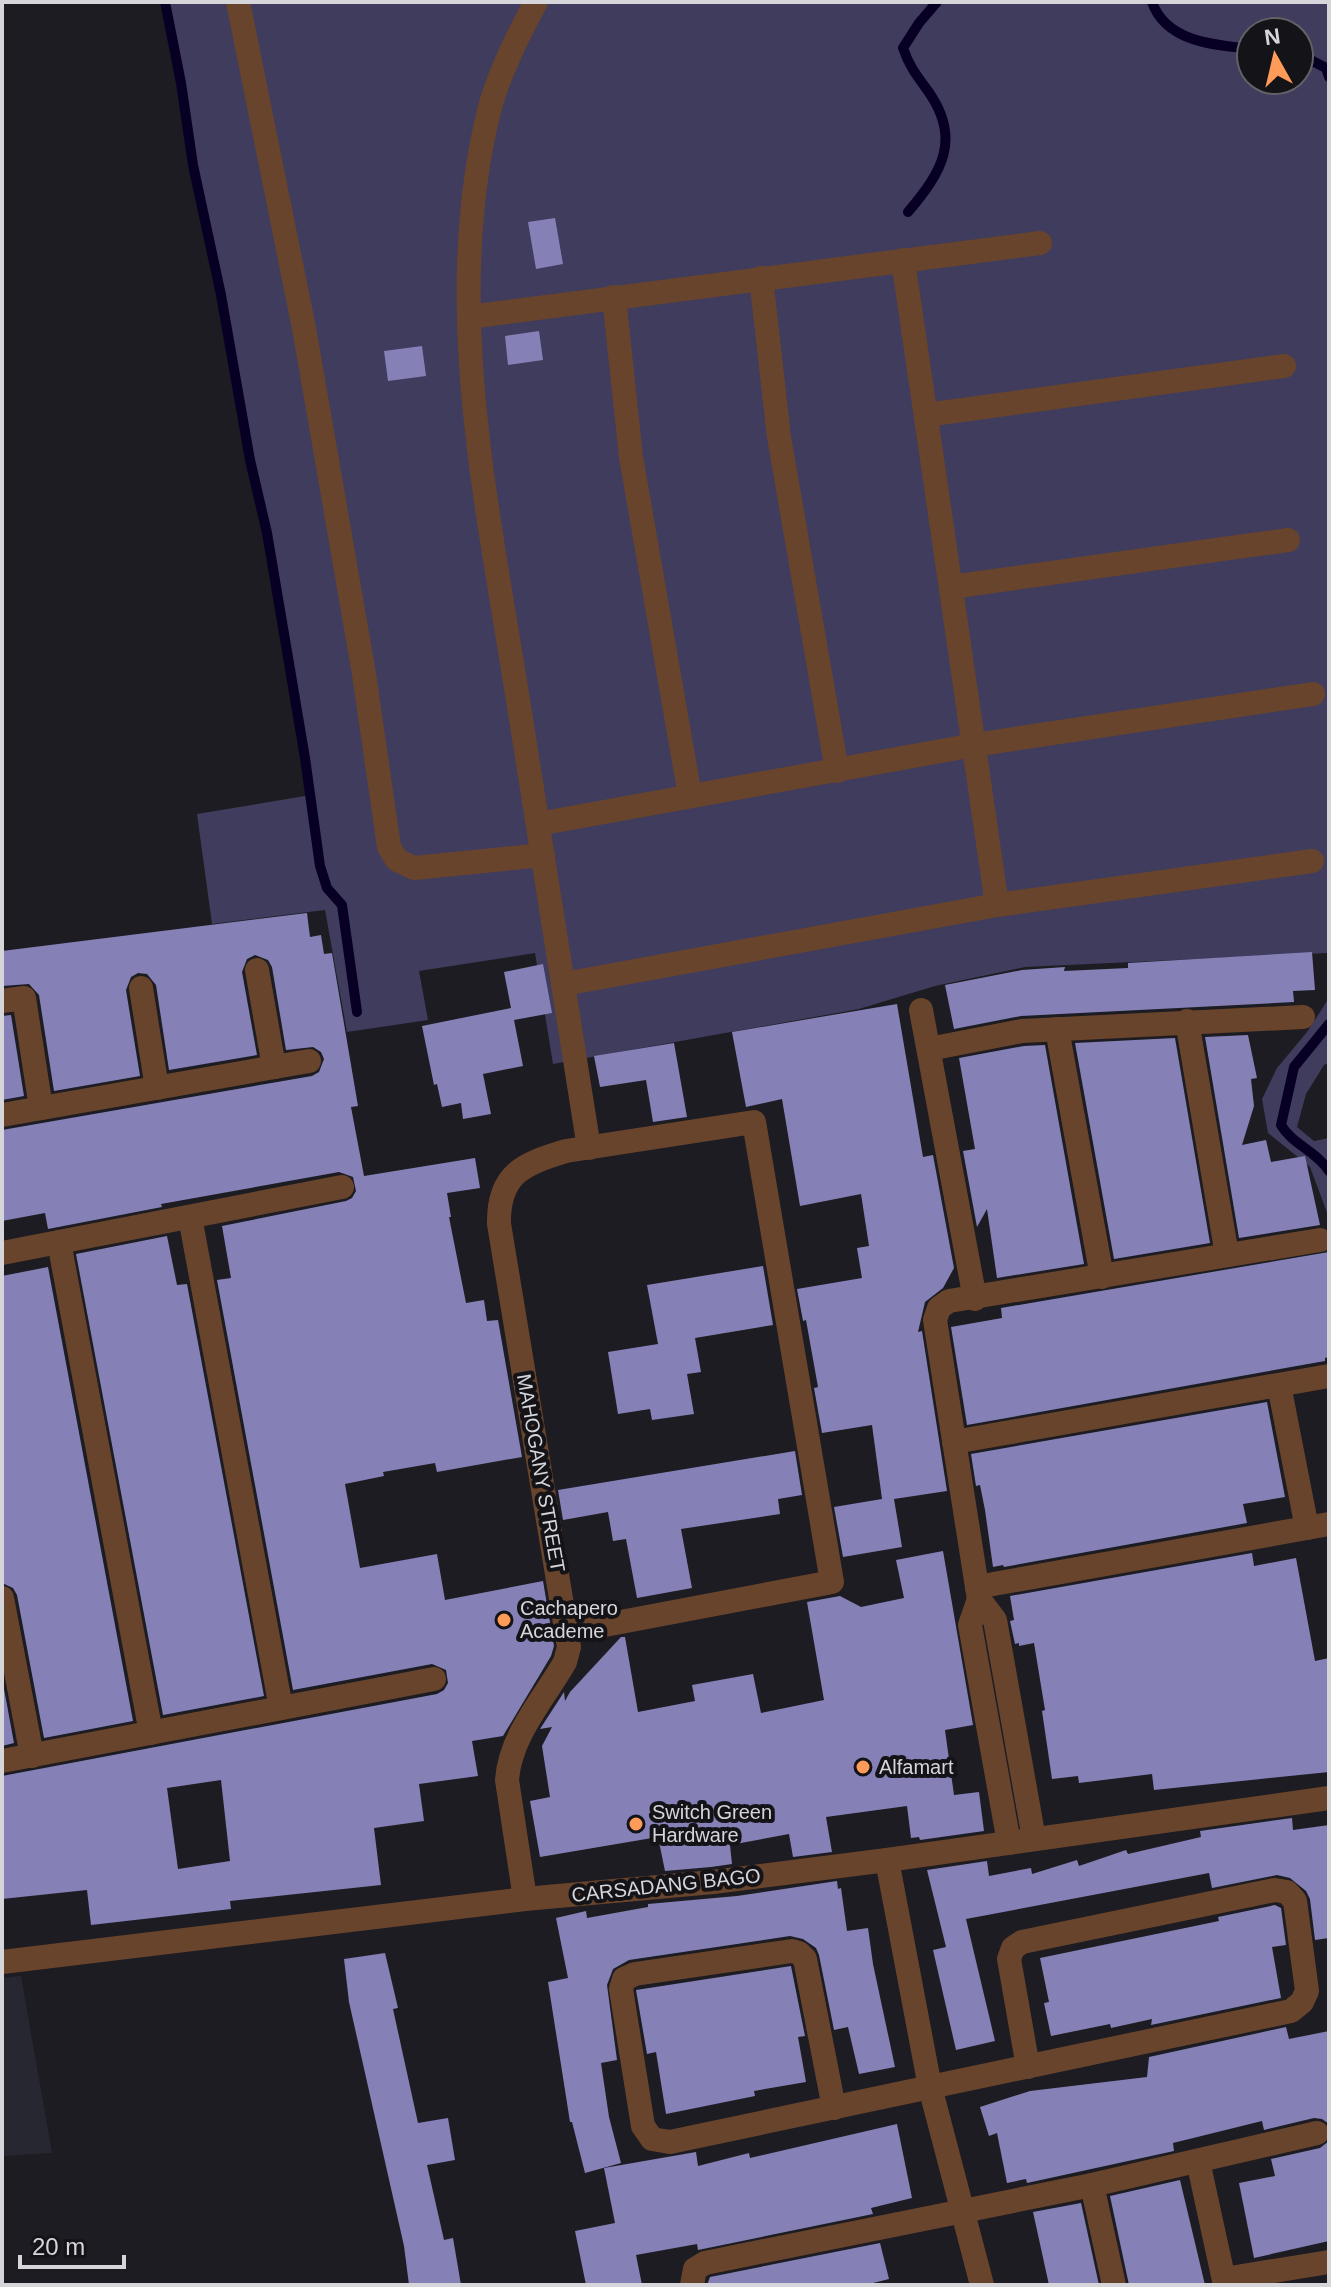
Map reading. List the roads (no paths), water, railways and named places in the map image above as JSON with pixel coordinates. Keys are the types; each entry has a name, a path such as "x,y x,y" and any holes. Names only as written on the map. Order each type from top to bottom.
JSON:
{"street":[{"path":"238,2 304,328 364,674 389,847 397,860 414,868 543,855"},
{"path":"536,2 518,37 491,105 470,239 469,317 483,476 589,1148"},
{"path":"469,317 1040,243"},
{"path":"903,260 997,905"},
{"path":"761,278 779,437 837,771"},
{"path":"614,297 631,457 690,796"},
{"path":"926,415 1284,366"},
{"path":"951,587 1288,540"},
{"path":"538,824 974,745 1313,694"},
{"path":"564,984 997,905 1312,861"},
{"path":"257,970 274,1067"},
{"path":"141,988 157,1088"},
{"path":"13,1000 41,1108"},
{"path":"921,1010 975,1299"},
{"path":"929,1049 1022,1031 1303,1017"},
{"path":"1187,1021 1227,1255"},
{"path":"1057,1029 1102,1277"},
{"path":"2,1115 309,1061"},
{"name":"MAHOGANY STREET","path":"525,1899 507,1780 508,1765 513,1747 565,1662 569,1647 498,1204 505,1185 522,1167 566,1151 754,1122 832,1582 568,1632"},
{"path":"2,1253 342,1187"},
{"path":"190,1217 281,1708"},
{"path":"1009,1843 970,1625 978,1593 935,1320 939,1308 949,1301 1320,1240"},
{"path":"59,1242 151,1733"},
{"path":"954,1442 1329,1376"},
{"path":"978,1593 1318,1526 1279,1385"},
{"path":"978,1593 995,1620 1034,1839"},
{"path":"2,1598 32,1756"},
{"path":"2,1761 434,1679"},
{"name":"CARSADANG BAGO","path":"2,1962 525,1899 713,1882 1329,1798"},
{"path":"887,1860 930,2087 982,2285"},
{"path":"834,2108 805,1959 799,1953 792,1951 635,1974 624,1979 621,1989 643,2126 652,2139 670,2142 834,2108 930,2087 1028,2067 1291,2011 1302,2002 1307,1991 1295,1901 1287,1892 1275,1890 1022,1942 1013,1948 1009,1959 1028,2067"},
{"path":"692,2285 695,2269 705,2263 1092,2185 1317,2133"},
{"path":"1198,2161 1225,2282 1329,2262"},
{"path":"1092,2185 1114,2285"}],"waterway":[{"path":"165,2 193,165 267,533 320,866 327,888 342,905 357,1012"},
{"path":"908,212 938,169 946,140 938,108 903,48 937,2"},
{"path":"1152,2 1168,26 1180,33 1207,43 1235,47"},
{"path":"1315,62 1326,68 1329,77"},
{"path":"1329,1024 1294,1067 1281,1125 1329,1171"}],"place":[{"name":"Cachapero Academe","path":"504,1620"},
{"name":"Alfamart","path":"863,1767"},
{"name":"Switch Green Hardware","path":"636,1824"}]}
